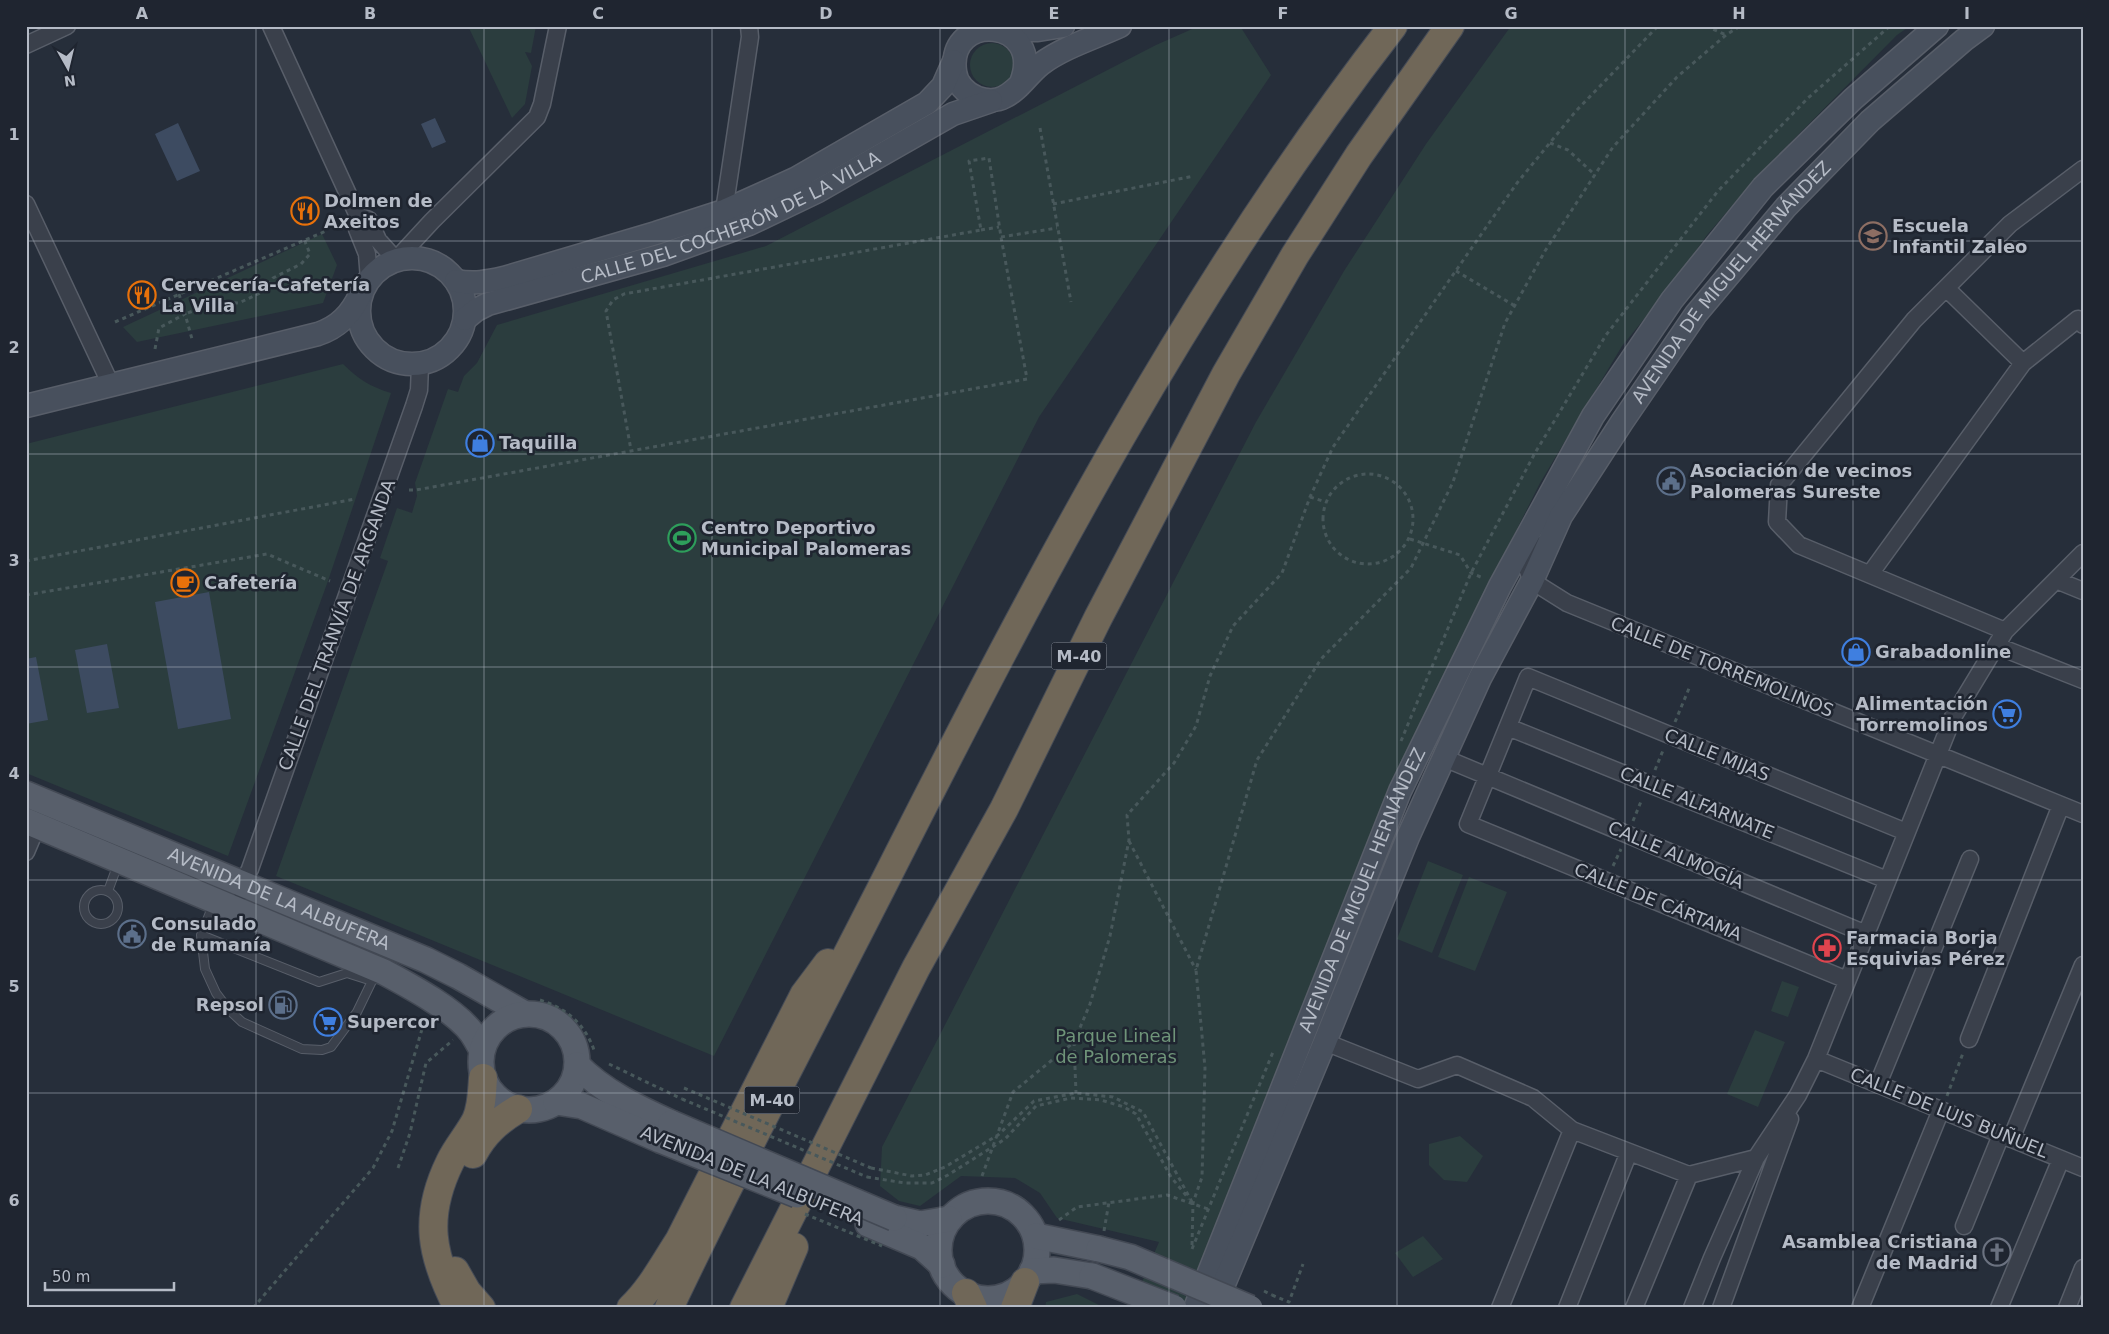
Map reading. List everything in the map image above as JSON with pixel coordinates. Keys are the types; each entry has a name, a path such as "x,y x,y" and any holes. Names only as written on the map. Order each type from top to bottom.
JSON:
{"highway":[{"name":"M-40","path":"669,1308 714,1213 983,691 1071,526 1172,352 1253,220 1311,136 1393,26"},
{"name":"M-40","path":"744,1308 916,968 1004,809 1098,618 1226,374 1296,255 1359,154 1450,26"},
{"path":"631,1308 657,1276 678,1241 804,995 879,893"},
{"path":"768,1308 916,968"},
{"path":"458,1308 443,1278 436,1257 433,1236 434,1217 438,1195 450,1162 478,1113 483,1078"},
{"path":"481,1308 467,1292 456,1274 449,1254 446,1234 448,1214 482,1138 500,1120 518,1109"},
{"path":"1015,1308 1028,1276"}],"main road":[{"name":"AVENIDA DE LA ALBUFERA","path":"26,794 243,883 530,1006"},
{"name":"AVENIDA DE LA ALBUFERA","path":"32,824 252,916 378,976 410,986 453,1016 471,1032 482,1050"},
{"path":"530,1006 539,1015 552,1020 562,1028 571,1039 576,1052 587,1062 571,1086 556,1102 538,1109 518,1109 507,1105 489,1089 483,1078 480,1064 482,1050 488,1036 498,1025 530,1006"},
{"name":"AVENIDA DE LA ALBUFERA","path":"587,1062 590,1079 638,1108 666,1132 922,1247 942,1265"},
{"name":"AVENIDA DE LA ALBUFERA","path":"556,1102 582,1106 666,1132 894,1218 920,1224 949,1219"},
{"path":"987,1201 1002,1203 1017,1211 1029,1222 1036,1236 1038,1258 1028,1276 1016,1290 1003,1297 970,1300 947,1277 942,1265 940,1241 949,1219 972,1204 987,1201"},
{"path":"1036,1236 1102,1239 1130,1257 1250,1308"},
{"path":"1028,1276 1063,1271 1092,1276 1174,1308"}],"street":[{"path":"26,45 67,26"},
{"path":"271,26 358,216 357,229 367,254 365,287 358,312 361,331 370,346 384,358 402,364 420,365 436,359 450,349 460,335 465,319 464,299 456,280 444,268 428,260 411,258 396,260"},
{"path":"26,406 326,332 343,321 355,307 376,271 396,260 432,220 537,117 542,104 558,26"},
{"path":"724,211 750,37 750,26"},
{"path":"1000,30 1053,29 1063,26"},
{"path":"1021,83 1025,73 1026,62 1018,42 1010,34 1000,30 991,28 972,29 957,50 954,62 955,74 960,85 968,93 979,99 991,101 1003,98 1013,92 1040,65 1056,55 1120,26"},
{"name":"AVENIDA DE MIGUEL HERNÁNDEZ","path":"1195,1308 1400,791 1500,586 1593,416 1672,300 1763,187 1853,99 1937,26"},
{"name":"AVENIDA DE MIGUEL HERNÁNDEZ","path":"1214,1308 1408,837 1480,678 1532,581 1561,516 1622,422 1696,314 1786,207 1870,121 1964,40 1983,26"},
{"name":"CALLE DEL COCHERÓN DE LA VILLA","path":"456,280 471,284 485,283 724,211 795,179 927,103 942,86 954,62"},
{"name":"CALLE DEL COCHERÓN DE LA VILLA","path":"465,319 476,310 488,304 663,255 749,224 818,191 953,114 991,101"},
{"path":"2005,631 1799,545 1777,522 1780,485 1914,320 2010,224 2083,169"},
{"path":"26,204 110,385"},
{"path":"358,216 369,220 378,240 396,260"},
{"path":"1946,288 2023,363"},
{"path":"1870,574 2023,363 2078,319 2083,325"},
{"path":"302,338 312,340 350,337 367,340"},
{"name":"CALLE DEL TRANVÍA DE ARGANDA","path":"243,883 250,869 414,406 419,390 420,365"},
{"name":"AVENIDA DE MIGUEL HERNÁNDEZ","path":"1532,581 1524,561 1542,530 1556,484"},
{"path":"1721,1308 1798,1095 1816,1059 1953,717 2005,631 2083,553"},
{"path":"2056,580 2083,591"},
{"name":"CALLE DE TORREMOLINOS","path":"1532,581 1567,603 2083,814"},
{"path":"1997,646 2083,680"},
{"name":"CALLE MIJAS","path":"1508,727 1528,677 1906,832"},
{"path":"1487,777 1508,727"},
{"name":"CALLE ALFARNATE","path":"1508,727 1887,880"},
{"name":"CALLE ALMOGÍA","path":"1444,758 1866,934"},
{"name":"CALLE DE CÁRTAMA","path":"1487,777 1468,824 1847,980"},
{"path":"1969,1039 2062,805"},
{"path":"26,852 32,824"},
{"path":"1878,1084 1970,860"},
{"path":"243,883 241,896 244,906 252,916"},
{"path":"1964,1226 2083,965"},
{"path":"1325,1042 1418,1079 1457,1065 1533,1098 1572,1130 1689,1175 1756,1158"},
{"name":"CALLE DE LUIS BUÑUEL","path":"1816,1059 2083,1168"},
{"path":"1692,1308 1756,1158 1798,1095"},
{"path":"1860,1308 1941,1110"},
{"path":"1500,1308 1572,1130"},
{"path":"1567,1308 1629,1152"},
{"path":"2000,1308 2061,1159"},
{"path":"1634,1308 1689,1175"},
{"path":"2067,1308 2083,1268"}],"lane":[{"path":"108,891 120,860"},
{"path":"102,890 108,891 116,898 118,909 113,919 108,922 97,923 88,916 84,907 86,901 92,893 102,890"},
{"path":"202,935 319,982 347,973 378,976 357,1012 331,1047 322,1050 302,1049 242,1022 216,994 206,969 202,935 215,900"}],"path":[{"path":"1076,1093 1074,1042 1090,1004 1110,936 1129,840 1127,815 1174,763 1196,726 1210,676 1233,626 1282,572 1310,497 1333,448 1518,183 1576,111 1658,26"},
{"path":"1706,26 1726,35"},
{"path":"1192,1249 1193,1203 1202,1177 1205,1068 1196,970 1256,760 1321,659 1411,568 1453,482 1505,324 1546,251 1595,175 1613,148 1677,76 1726,35 1740,26"},
{"path":"1040,128 1071,302"},
{"path":"1550,143 1568,150 1595,175"},
{"path":"409,490 1027,379 999,227 989,158 968,161 981,230"},
{"path":"1053,204 1194,176"},
{"path":"630,450 606,311 613,300 624,294 999,227"},
{"path":"1001,237 1057,228"},
{"path":"115,322 326,231"},
{"path":"155,349 159,328 185,314 217,302 239,303 264,291 273,278 301,264 310,254 304,239"},
{"path":"1456,271 1515,306"},
{"path":"179,294 192,339"},
{"path":"1372,474 1386,478 1399,485 1408,497 1413,510 1414,525 1410,539 1400,552 1388,560 1373,565 1357,564 1343,557 1332,547 1325,533 1323,517 1326,502 1333,490 1344,480 1372,474"},
{"path":"1310,497 1326,502"},
{"path":"26,561 356,499"},
{"path":"1410,539 1460,555 1471,573 1500,586"},
{"path":"26,595 267,554 330,581"},
{"path":"1129,840 1196,970"},
{"path":"530,1006 564,1010 577,1020 585,1031 587,1062"},
{"path":"253,1308 373,1168 392,1131 426,1016"},
{"path":"1941,1110 1969,1039"},
{"path":"398,1168 410,1133 426,1063 453,1040"},
{"path":"982,1176 1014,1092 1074,1042"},
{"path":"605,1062 682,1099 867,1177 905,1183 932,1183 1005,1139 1036,1106 1071,1098 1101,1100 1124,1107 1136,1114 1171,1177 1193,1203"},
{"path":"684,1088 870,1168 912,1176 925,1175 945,1167 998,1135 1034,1101 1076,1093 1113,1096 1143,1112 1193,1203"},
{"path":"1059,1220 1077,1207 1167,1195 1208,1208"},
{"path":"1102,1239 1109,1202"},
{"path":"1272,1295 1289,1302 1304,1264"}],"green space":[{"path":"468,26 536,26 531,53 525,52 532,66 525,104 512,118"},
{"name":"Centro Deportivo Municipal Palomeras","path":"1199,26 1240,26 1271,75 1039,417 714,1056 276,876 388,561 380,558 397,508 412,513 417,496 415,483 448,389 458,392 464,376 477,363 497,325 766,246 1156,45"},
{"name":"Parque Lineal de Palomeras","path":"1511,26 1910,26 1897,35 1764,169 1707,235 1667,291 1622,346 1540,483 1448,667 1184,1308 1131,1308 1159,1242 1057,1218 1040,1193 1015,1178 961,1176 920,1206 899,1201 880,1186 882,1147 1256,422 1344,271 1426,144"},
{"path":"996,43 1008,49 1013,56 1013,74 1008,81 1001,86 988,87 980,84 973,77 970,61 973,53 980,46"},
{"path":"322,234 337,265 323,303 137,342 123,327"},
{"path":"343,364 365,382 391,393 328,581 228,856 26,773 26,444"},
{"path":"1428,861 1463,875 1432,953 1397,939"},
{"path":"1469,877 1507,892 1475,971 1438,957"},
{"path":"1782,981 1799,987 1788,1017 1771,1011"},
{"path":"1755,1030 1785,1042 1758,1107 1727,1094"},
{"path":"1460,1136 1483,1156 1467,1182 1444,1180 1429,1165 1429,1144"},
{"path":"1423,1236 1443,1259 1413,1277 1395,1253"},
{"path":"1077,1294 1105,1308 1045,1308 1046,1302"}],"water":[{"path":"435,118 446,142 432,148 421,124"},
{"path":"178,123 200,171 177,181 155,134"},
{"path":"209,592 231,719 178,729 155,602"},
{"path":"107,644 119,708 87,713 75,650"},
{"path":"36,657 48,720 26,724 26,659"}],"place":[{"name":"Dolmen de Axeitos","path":"305,211"},
{"name":"Escuela Infantil Zaleo","path":"1873,236"},
{"name":"Cervecería-Cafetería La Villa","path":"142,295"},
{"name":"Taquilla","path":"480,443"},
{"name":"Asociación de vecinos Palomeras Sureste","path":"1671,481"},
{"name":"Centro Deportivo Municipal Palomeras","path":"682,538"},
{"name":"Cafetería","path":"185,583"},
{"name":"Grabadonline","path":"1856,652"},
{"name":"Alimentación Torremolinos","path":"2007,714"},
{"name":"Consulado de Rumanía","path":"132,934"},
{"name":"Farmacia Borja Esquivias Pérez","path":"1827,948"},
{"name":"Repsol","path":"283,1005"},
{"name":"Supercor","path":"328,1022"},
{"name":"Asamblea Cristiana de Madrid","path":"1997,1252"}]}
